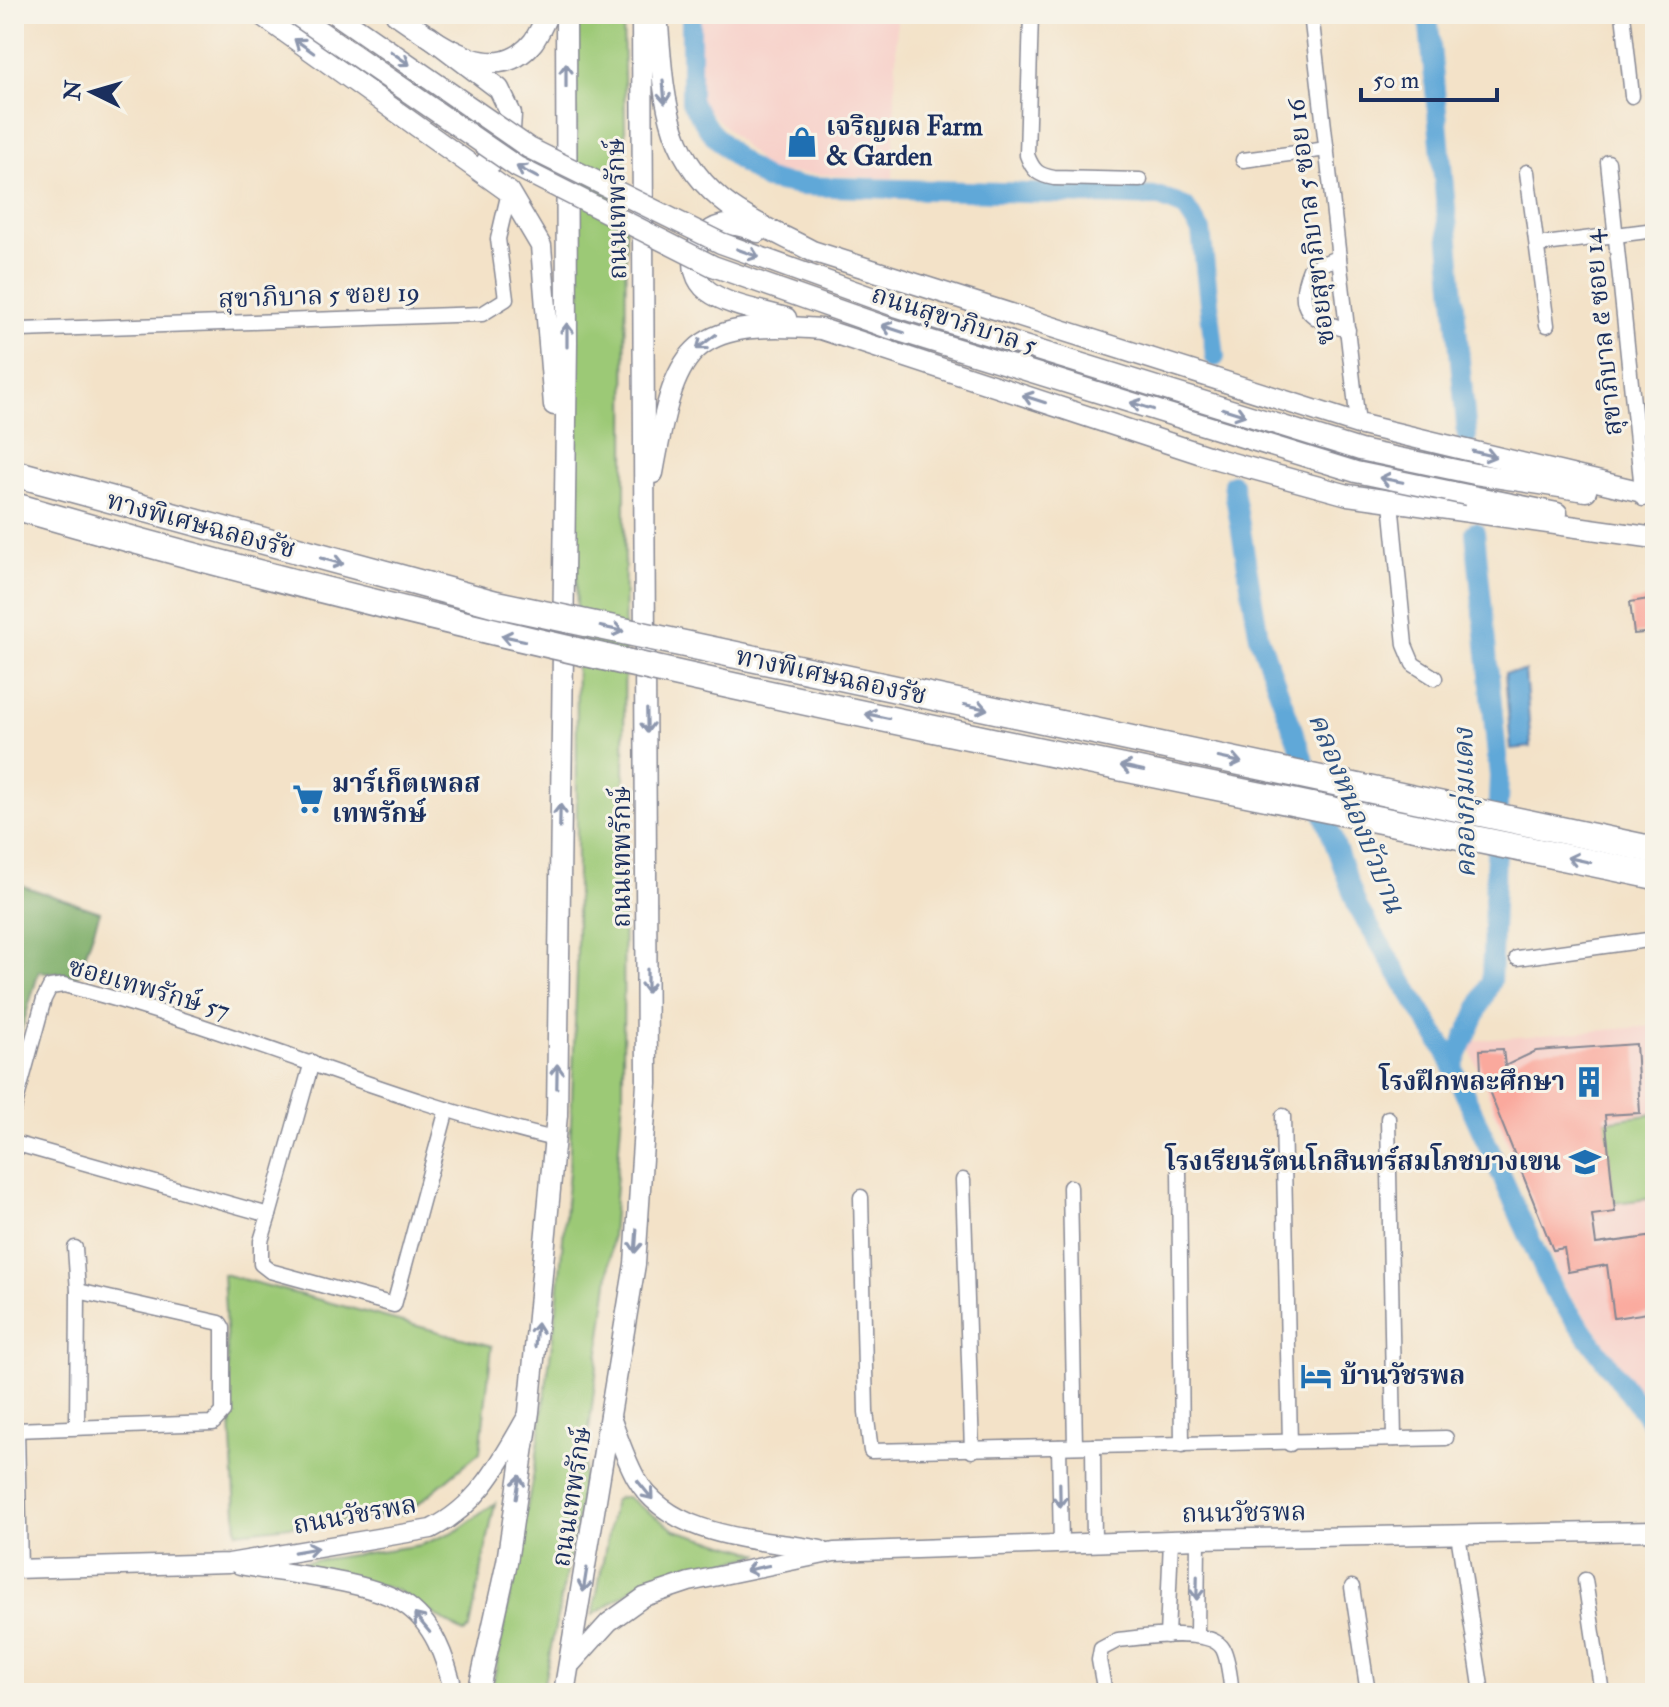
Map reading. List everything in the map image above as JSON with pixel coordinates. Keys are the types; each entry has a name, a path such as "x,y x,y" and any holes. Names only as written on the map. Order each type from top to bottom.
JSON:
{"highway":[{"name":"ทางพิเศษฉลองรัช","path":"14,473 496,604 1655,850"},
{"name":"ทางพิเศษฉลองรัช","path":"14,506 204,561 501,636 1655,876"}],"main road":[{"path":"260,14 509,192 541,246 563,525"},
{"name":"ถนนสุขาภิบาล 5","path":"295,14 517,167 713,266 886,327 1341,468 1655,536"},
{"name":"ถนนสุขาภิบาล 5","path":"336,14 529,148 721,243 895,306 1360,450 1475,474 1649,497"},
{"path":"396,14 465,57 492,65 523,50 548,14"},
{"name":"ถนนเทพรักษ์","path":"478,1693 507,1562 529,1412 554,1139 563,525 566,14"},
{"name":"ถนนเทพรักษ์","path":"564,1693 572,1663 635,1264 647,1083 642,14"},
{"name":"ถนนสุขาภิบาล 5","path":"657,14 665,109 679,149 699,177 731,207 812,251 1358,424 1649,497"},
{"path":"429,36 499,89 511,114 509,145 491,163 459,156"},
{"path":"812,251 729,224 708,232 700,241 693,263 702,285 710,293 821,329"},
{"name":"ถนนสุขาภิบาล 5","path":"644,531 671,387 688,357 714,335 736,327 766,324 821,329 1217,459 1348,495 1655,536"}],"street":[{"path":"1031,14 1027,155 1033,169 1040,176 1054,178 1140,180"},
{"name":"ซอยสุขาภิบาล 5 ซอย 16","path":"1311,14 1358,424"},
{"path":"1623,14 1632,96"},
{"path":"1243,160 1327,149"},
{"name":"สุขาภิบาล ๕ ซอย 14","path":"1608,162 1637,426 1649,497"},
{"path":"1527,172 1547,325"},
{"name":"สุขาภิบาล 5 ซอย 19","path":"21,330 482,314 506,299 498,239 509,192"},
{"path":"1537,245 1655,230"},
{"path":"1339,257 1310,269 1303,300 1308,314 1320,323 1348,330"},
{"path":"1637,426 1655,424"},
{"path":"1391,502 1405,645 1413,664 1435,678"},
{"path":"1517,958 1655,939"},
{"name":"ซอยเทพรักษ์ 57","path":"14,1109 50,987 64,985 312,1062 447,1109 554,1139"},
{"path":"312,1062 261,1241 261,1264 270,1271 394,1305 447,1109"},
{"path":"1283,1116 1290,1444"},
{"path":"1388,1118 1394,1439"},
{"path":"14,1143 269,1215"},
{"path":"1179,1169 1182,1445"},
{"path":"963,1180 972,1451"},
{"path":"1070,1187 1075,1446"},
{"path":"861,1197 869,1448 876,1452 1446,1438"},
{"path":"75,1248 78,1291 77,1427"},
{"path":"17,1569 16,1430 213,1423 223,1412 223,1328 220,1323 78,1291"},
{"name":"ถนนวัชรพล","path":"17,1569 229,1563 431,1529 455,1517 486,1486 529,1412"},
{"name":"ถนนวัชรพล","path":"612,1420 636,1478 657,1504 705,1530 834,1552"},
{"path":"1093,1446 1094,1543"},
{"path":"1059,1447 1061,1544"},
{"name":"ถนนวัชรพล","path":"572,1663 609,1622 644,1597 689,1582 834,1552 1198,1539 1655,1531"},
{"path":"1458,1534 1482,1693"},
{"path":"1197,1636 1198,1539"},
{"path":"1167,1636 1171,1540"},
{"name":"ถนนวัชรพล","path":"229,1563 367,1588 404,1603 427,1627 446,1659 454,1693"},
{"path":"1585,1580 1602,1693"},
{"path":"1352,1587 1368,1693"},
{"path":"1105,1693 1099,1660 1101,1649 1118,1640 1197,1636 1216,1641 1222,1646 1232,1693"}],"shaded area":[{"path":"701,14 897,14 893,178 770,172 701,103"},
{"name":"โรงเรียนรัตนโกสินทร์สมโภชบางเขน","path":"1655,1026 1655,1412 1562,1283 1467,1041"}],"green space":[{"path":"576,14 623,14 626,181 623,1097 609,1274 578,1515 544,1682 541,1693 491,1693 536,1461 557,1306 569,1171 577,972"},
{"path":"14,883 100,912 78,976 39,971 14,1055"},
{"path":"1655,1114 1655,1198 1614,1203 1605,1121"},
{"path":"223,1274 492,1346 480,1452 407,1513 237,1532"},
{"path":"627,1497 675,1530 761,1554 643,1582 593,1615 614,1501"},
{"path":"495,1503 470,1628 464,1633 396,1590 300,1566 304,1562 421,1545 458,1530"}],"water":[{"path":"1525,671 1531,747 1511,749 1505,673"}],"building":[{"path":"1655,598 1655,632 1634,634 1630,602"},
{"name":"โรงเรียนรัตนโกสินทร์สมโภชบางเขน","path":"1636,1044 1640,1113 1605,1115 1615,1212 1592,1215 1596,1244 1655,1236 1655,1312 1614,1318 1607,1265 1568,1272 1564,1248 1553,1250 1481,1071 1480,1050 1503,1049 1505,1066 1536,1051"}],"waterway":[{"name":"คลองหนองบัวบาน","path":"691,14 691,102 709,130 735,157 766,180 800,186 1160,197 1185,207 1201,231 1215,357"},
{"name":"คลองกุ่มแดง","path":"1428,14 1467,436"},
{"name":"คลองหนองบัวบาน","path":"1233,484 1259,637 1358,908 1445,1050 1553,1290 1655,1428"},
{"name":"คลองกุ่มแดง","path":"1453,1065 1491,981 1499,776 1475,532"}],"place":[{"name":"เจริญผล Farm & Garden","path":"802,142"},
{"name":"มาร์เก็ตเพลส เทพรักษ์","path":"308,799"},
{"name":"โรงฝึกพละศึกษา","path":"1589,1082"},
{"name":"โรงเรียนรัตนโกสินทร์สมโภชบางเขน","path":"1585,1162"},
{"name":"บ้านวัชรพล","path":"1316,1376"}]}
